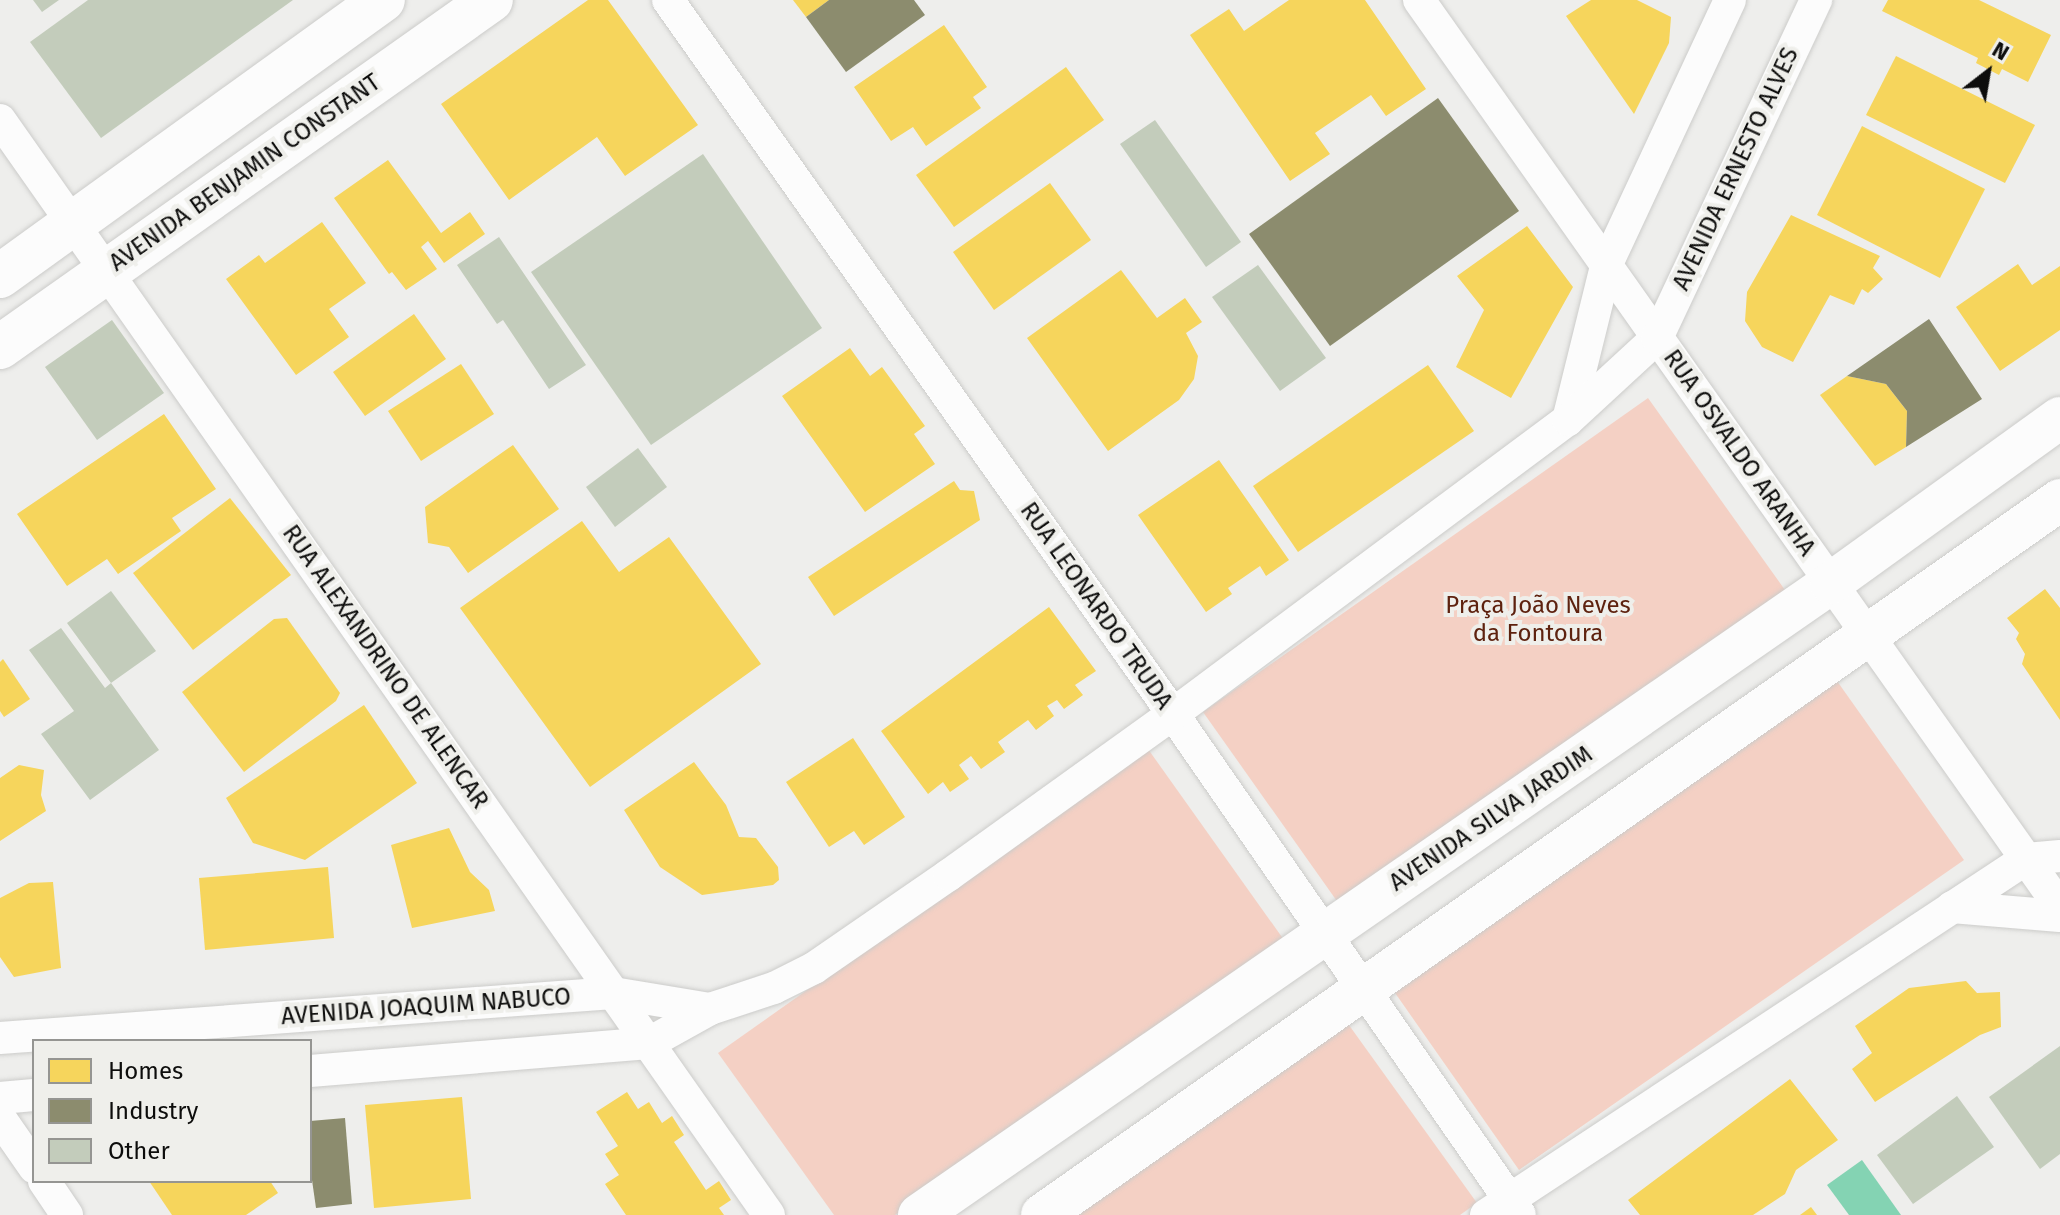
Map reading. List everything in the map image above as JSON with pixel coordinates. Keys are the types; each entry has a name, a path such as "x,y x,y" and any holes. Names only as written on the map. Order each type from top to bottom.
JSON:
{"main road":[{"path":"0,276 383,0"},
{"name":"AVENIDA BENJAMIN CONSTANT","path":"0,347 491,0"}],"street":[{"name":"RUA LEONARDO TRUDA","path":"668,0 1364,989 1505,1210"},
{"name":"RUA OSVALDO ARANHA","path":"1419,0 2060,907"},
{"path":"1568,420 1606,266 1730,0"},
{"name":"AVENIDA ERNESTO ALVES","path":"1657,338 1816,0"},
{"name":"RUA ALEXANDRINO DE ALENCAR","path":"0,120 769,1215"},
{"path":"312,1071 649,1043 710,1009 774,988 814,968 1173,714 1568,420 1657,338"},
{"name":"AVENIDA SILVA JARDIM","path":"919,1215 1831,583 2060,418"},
{"path":"1042,1215 2060,500"},
{"path":"1505,1210 2026,859 2060,856"},
{"path":"1952,907 2060,916"},
{"path":"613,993 710,1009"},
{"name":"AVENIDA JOAQUIM NABUCO","path":"0,1038 613,993"},
{"path":"0,1098 32,1095"},
{"path":"0,1118 32,1164"},
{"path":"45,1183 67,1215"}],"green space":[{"name":"Praça João Neves da Fontoura","path":"1648,398 1785,590 1339,904 1203,712"},
{"path":"1837,681 1964,860 1519,1170 1393,990"},
{"path":"1148,749 1284,940 895,1215 834,1215 718,1053"},
{"path":"1341,1014 1477,1203 1460,1215 1059,1215"}],"shaded area":[{"path":"1862,1160 1901,1215 1849,1215 1827,1185"}],"building: Homes":[{"path":"588,0 608,0 698,125 625,176 597,137 509,200 441,104"},
{"path":"793,0 829,0 806,17"},
{"path":"1289,0 1365,0 1426,89 1386,116 1371,95 1315,133 1330,154 1290,181 1190,35 1229,9 1244,31"},
{"path":"1591,0 1637,0 1671,17 1669,43 1634,114 1566,16"},
{"path":"1888,0 1979,0 2051,35 2028,82 2002,69 1999,75 1976,63 1978,58 1882,11"},
{"path":"944,25 987,87 973,97 981,108 926,146 913,127 891,141 854,87"},
{"path":"1896,56 2035,125 2005,183 1866,115"},
{"path":"1066,67 1104,120 954,227 916,175"},
{"path":"1862,126 1985,189 1940,278 1817,215"},
{"path":"388,160 441,233 470,212 485,234 444,263 428,241 421,247 437,269 406,290 392,272 389,274 334,198"},
{"path":"1050,183 1091,240 994,310 953,252"},
{"path":"1791,215 1880,256 1873,268 1883,279 1868,293 1862,289 1854,305 1830,295 1793,362 1762,347 1745,321 1747,292"},
{"path":"322,222 366,283 329,309 349,337 296,375 226,279 259,255 265,263"},
{"path":"1527,226 1573,287 1511,398 1456,367 1484,310 1457,276"},
{"path":"2018,264 2032,285 2060,266 2060,330 2000,371 1956,307"},
{"path":"1121,270 1157,318 1185,298 1202,322 1186,333 1198,356 1194,379 1179,400 1108,451 1027,338"},
{"path":"414,314 446,359 365,416 333,372"},
{"path":"850,348 870,376 882,367 925,426 914,434 935,464 865,512 782,396"},
{"path":"461,364 494,414 421,461 388,411"},
{"path":"1428,365 1474,431 1298,552 1253,486"},
{"path":"1847,376 1886,384 1907,411 1906,447 1875,466 1820,395"},
{"path":"164,414 216,489 172,518 181,531 118,574 107,559 67,586 17,514"},
{"path":"513,445 559,509 468,573 449,547 428,543 425,507"},
{"path":"1219,460 1289,560 1266,576 1260,566 1228,588 1232,594 1206,612 1138,515"},
{"path":"954,481 960,490 974,491 980,520 834,616 808,577"},
{"path":"230,498 291,575 193,650 133,573"},
{"path":"582,521 619,572 669,537 761,664 590,787 460,608"},
{"path":"2045,589 2060,608 2060,720 2022,664 2025,654 2016,639 2019,633 2007,618"},
{"path":"1049,607 1096,671 1075,685 1083,695 1064,709 1057,700 1047,706 1054,716 1036,730 1028,720 998,742 1005,752 981,769 971,756 959,765 969,779 950,792 943,782 928,794 881,731"},
{"path":"287,618 340,693 336,701 244,772 182,692 274,619"},
{"path":"3,659 30,699 4,717 0,711 0,662"},
{"path":"364,705 417,783 305,860 253,843 226,798"},
{"path":"853,738 905,817 864,845 854,831 829,847 786,782"},
{"path":"694,762 726,805 739,837 756,838 778,867 779,880 773,885 702,895 660,867 624,810"},
{"path":"19,765 44,770 41,795 46,811 0,841 0,778"},
{"path":"449,828 470,872 489,890 495,911 412,928 391,845"},
{"path":"328,867 334,938 205,950 199,878"},
{"path":"53,882 61,968 14,977 0,957 0,898 29,883"},
{"path":"1966,981 1977,993 2000,992 2001,1027 1980,1035 1875,1102 1852,1069 1872,1053 1855,1026 1909,988"},
{"path":"1790,1079 1838,1140 1796,1170 1785,1194 1753,1215 1640,1215 1628,1200"},
{"path":"627,1092 638,1109 649,1102 662,1123 672,1116 684,1135 674,1142 706,1190 719,1181 731,1200 719,1208 724,1215 626,1215 605,1184 619,1175 605,1154 618,1146 596,1112"},
{"path":"462,1097 471,1199 374,1208 365,1105"},
{"path":"150,1183 271,1183 278,1193 246,1215 172,1215"},
{"path":"1811,1207 1817,1215 1800,1215"}],"building: Industry":[{"path":"829,0 914,0 925,15 846,72 806,17"},
{"path":"1438,98 1519,211 1330,346 1249,234"},
{"path":"1929,319 1982,399 1906,447 1907,411 1886,384 1847,376"},
{"path":"345,1118 352,1204 316,1208 312,1180 312,1121"}],"building: Other":[{"path":"33,0 59,0 42,12"},
{"path":"88,0 293,0 101,138 30,42"},
{"path":"1155,120 1241,242 1206,267 1120,144"},
{"path":"703,154 822,328 651,445 531,272"},
{"path":"499,237 586,365 549,389 503,320 497,324 457,265"},
{"path":"1258,265 1326,358 1280,391 1212,297"},
{"path":"112,320 164,393 97,440 45,367"},
{"path":"638,448 667,487 615,527 586,487"},
{"path":"111,591 156,651 111,683 67,623"},
{"path":"61,628 105,688 111,683 159,750 90,800 41,734 74,711 29,650"},
{"path":"2060,1046 2060,1154 2040,1169 1989,1097"},
{"path":"1957,1096 1994,1147 1913,1204 1877,1155"}]}
